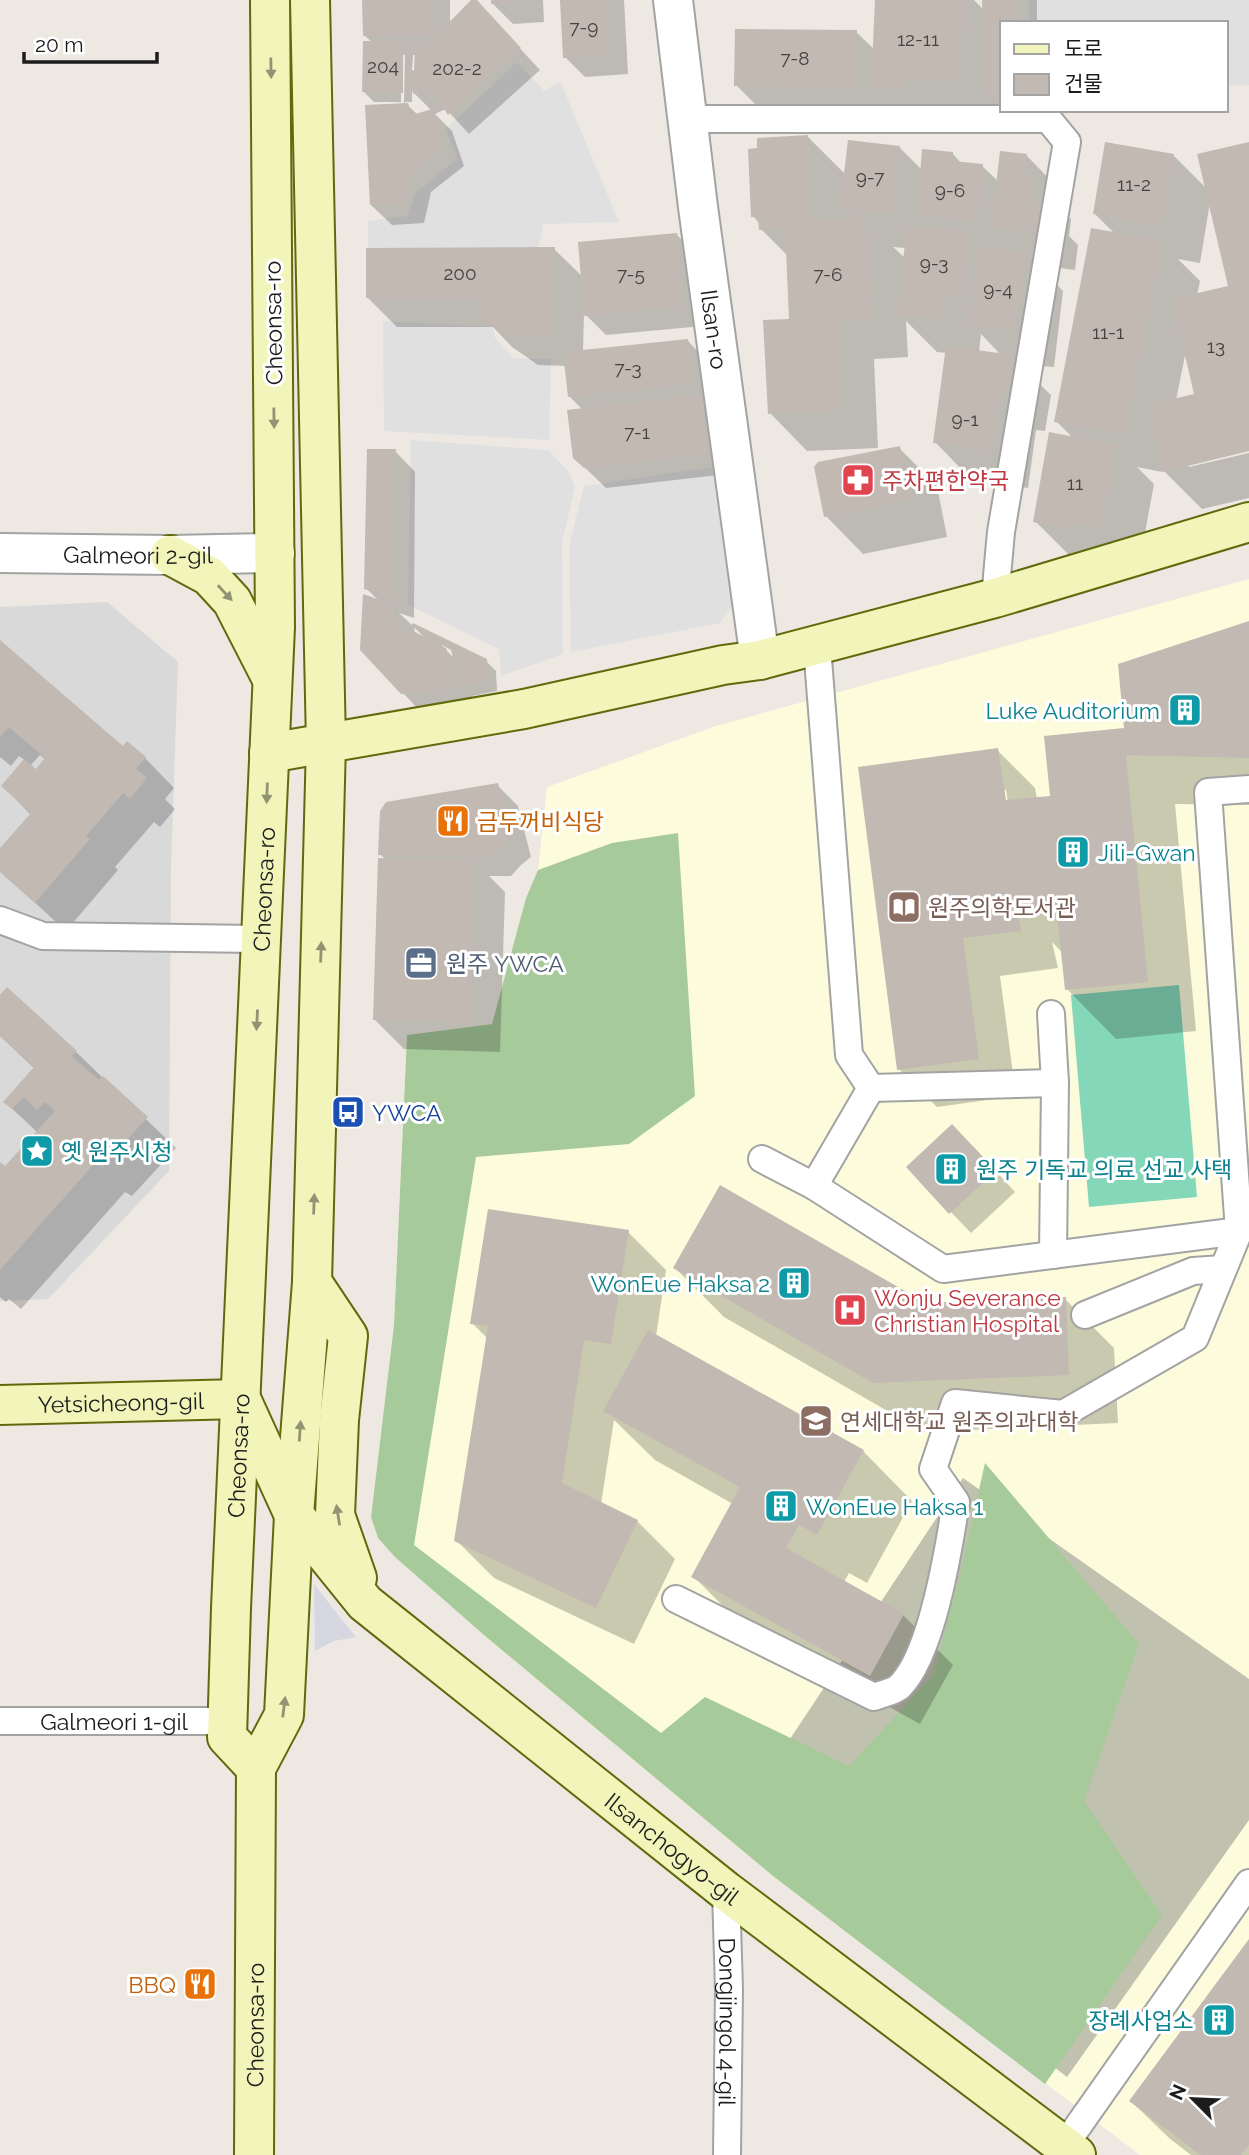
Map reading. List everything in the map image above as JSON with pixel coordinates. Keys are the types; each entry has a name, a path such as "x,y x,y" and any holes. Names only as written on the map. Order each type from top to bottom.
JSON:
{"street":[{"name":"Cheonsa-ro","path":"256,1768 227,1737 275,627 270,0"},
{"name":"Cheonsa-ro","path":"254,2155 256,1768 284,1715 294,1515 312,1282 326,743 310,0"},
{"name":"Ilsan-ro","path":"673,0 760,660"},
{"path":"269,753 524,709 723,665 760,660 995,597 1249,523"},
{"name":"Galmeori 2-gil","path":"0,553 275,553"},
{"path":"170,555 209,576 232,601 272,679"},
{"path":"312,1282 348,1336 339,1420 335,1515 365,1603"},
{"path":"241,1399 294,1515"},
{"name":"Yetsicheong-gil","path":"0,1405 241,1399"},
{"name":"Ilsanchogyo-gil","path":"294,1515 365,1603 726,1891 1070,2150"}],"lane":[{"path":"687,119 1048,119 1067,142 1001,532 995,597"},
{"path":"817,646 849,1055 871,1088"},
{"path":"676,1599 874,1697 898,1688 920,1656 947,1560 956,1502 933,1469 955,1403 1063,1414 1195,1338 1239,1231 1208,792 1249,789"},
{"path":"0,920 43,936 261,939"},
{"path":"1051,1014 1055,1083 1053,1255"},
{"path":"871,1088 1055,1083"},
{"path":"814,1186 871,1088"},
{"path":"762,1159 814,1186 943,1269 1239,1231"},
{"path":"1085,1315 1193,1271 1223,1269"},
{"name":"Galmeori 1-gil","path":"0,1721 228,1721"},
{"path":"1070,2150 1249,1883"},
{"name":"Dongjingol 4-gil","path":"726,1891 729,1990 727,2155"}],"shaded area":[{"path":"1029,0 1249,0 1249,85 1228,86 1228,21 1029,21"},
{"path":"517,62 544,91 560,81 619,222 543,224 538,251 368,251 368,221 408,216 415,193 457,159 446,129"},
{"path":"383,321 493,327 495,338 513,358 551,359 549,440 384,431"},
{"path":"411,440 548,450 569,472 575,487 562,542 563,654 501,676 499,649 408,605"},
{"path":"720,466 736,601 720,623 571,652 569,547 584,486"},
{"name":"연세대학교 원주의과대학","path":"1249,579 1249,2155 1140,2155 773,1876 484,1635 396,1557 378,1538 371,1517 394,1325 407,1035 492,1024 526,898 538,870 547,787 716,726"},
{"path":"107,602 178,662 171,866 169,1171 48,1299 0,1301 0,607"},
{"path":"963,1478 1249,1679 1249,1820 1067,2077 735,1822"},
{"path":"314,1584 356,1637 334,1641 315,1651"}],"green space":[{"path":"678,833 695,1096 629,1144 476,1157 414,1545 661,1733 705,1697 849,1766 933,1676 959,1579 985,1463 1139,1644 1084,1801 1162,1915 1045,2084 773,1876 484,1635 395,1557 378,1538 371,1517 394,1325 407,1035 492,1024 526,898 538,870 612,843"},
{"path":"1179,985 1197,1197 1089,1207 1071,995"}],"building":[{"path":"362,0 431,0 432,34 363,36"},
{"path":"471,0 477,0 521,48 448,115 430,87 413,94 415,49 426,46"},
{"path":"491,0 522,0 522,2 491,4"},
{"path":"560,0 606,0 609,55 563,58"},
{"path":"875,0 964,0 961,81 902,79 902,89 871,88"},
{"path":"982,0 1017,0 1018,21 1000,21 1000,98 985,98"},
{"path":"735,29 857,30 856,87 734,86"},
{"path":"363,41 403,41 403,93 362,92"},
{"path":"408,103 412,115 432,109 445,145 412,171 404,203 370,205 365,105"},
{"path":"808,135 812,220 866,217 871,320 837,322 841,410 768,414 763,320 789,319 785,228 759,230 758,217 751,217 748,149 757,148 757,138"},
{"path":"848,140 900,146 892,214 840,208"},
{"path":"1105,142 1174,154 1163,226 1093,214"},
{"path":"1249,142 1249,451 1163,472 1147,405 1194,394 1172,299 1228,286 1197,154"},
{"path":"922,149 953,152 952,161 983,164 977,221 917,216"},
{"path":"1000,151 1027,154 1025,179 1034,180 1031,204 1041,205 1038,233 991,227"},
{"path":"907,225 968,231 962,296 944,295 941,319 897,315"},
{"path":"1091,228 1163,241 1125,435 1054,422"},
{"path":"677,233 684,306 584,316 578,242"},
{"path":"978,246 1026,251 1017,330 970,326"},
{"path":"555,247 554,337 507,336 480,317 481,298 366,298 366,248"},
{"path":"688,339 693,384 568,397 563,352"},
{"path":"946,346 1014,355 1008,395 999,393 990,451 933,443"},
{"path":"701,394 708,454 584,468 573,458 567,410"},
{"path":"1049,432 1117,445 1101,528 1076,523 1075,530 1033,522"},
{"path":"900,446 911,500 824,517 814,467 818,462"},
{"path":"367,449 396,449 395,599 364,589"},
{"path":"363,594 394,605 398,634 411,630 446,648 456,688 401,694 360,650"},
{"path":"1249,621 1249,758 1126,755 1148,982 1065,990 1056,905 1017,909 1021,931 963,938 979,1059 897,1070 858,767 998,748 1006,800 1050,796 1044,736 1124,728 1118,664"},
{"path":"413,623 487,659 488,682 460,687 450,645 411,626"},
{"path":"0,640 123,746 127,741 146,757 136,769 147,778 130,799 123,793 86,836 90,839 35,903 0,872 0,848 31,813 1,786 24,759 36,769 45,758 9,727 0,737"},
{"path":"498,783 512,836 490,857 378,855 380,811 386,802"},
{"path":"378,858 476,861 471,1023 373,1020"},
{"path":"7,987 77,1051 72,1056 99,1080 103,1076 148,1117 102,1167 95,1163 0,1270 0,1162 5,1166 55,1111 45,1102 37,1110 24,1097 12,1109 3,1102 34,1067 0,1036 0,995"},
{"name":"원주 기독교 의료 선교 사택","path":"952,1124 996,1171 949,1214 906,1167"},
{"name":"WonEue Haksa 2","path":"720,1185 926,1303 1066,1297 1069,1375 873,1383 673,1268"},
{"path":"488,1209 629,1230 611,1344 584,1340 562,1483 638,1520 596,1608 454,1541 488,1326 470,1324"},
{"name":"WonEue Haksa 1","path":"648,1330 864,1450 817,1535 799,1525 786,1548 904,1614 870,1676 691,1577 740,1487 603,1411"},
{"name":"장례사업소","path":"1249,1939 1249,2145 1241,2155 1201,2155 1129,2101"}],"place":[{"name":"주차편한약국","path":"858,480"},
{"name":"Luke Auditorium","path":"1185,710"},
{"name":"금두꺼비식당","path":"453,821"},
{"name":"Jili-Gwan","path":"1073,852"},
{"name":"원주의학도서관","path":"904,907"},
{"name":"원주 YWCA","path":"421,963"},
{"name":"YWCA","path":"348,1112"},
{"name":"옛 원주시청","path":"37,1151"},
{"name":"원주 기독교 의료 선교 사택","path":"951,1169"},
{"name":"WonEue Haksa 2","path":"794,1283"},
{"name":"Wonju Severance Christian Hospital","path":"850,1310"},
{"name":"연세대학교 원주의과대학","path":"816,1421"},
{"name":"WonEue Haksa 1","path":"781,1506"},
{"name":"BBQ","path":"200,1984"},
{"name":"장례사업소","path":"1219,2020"}]}
